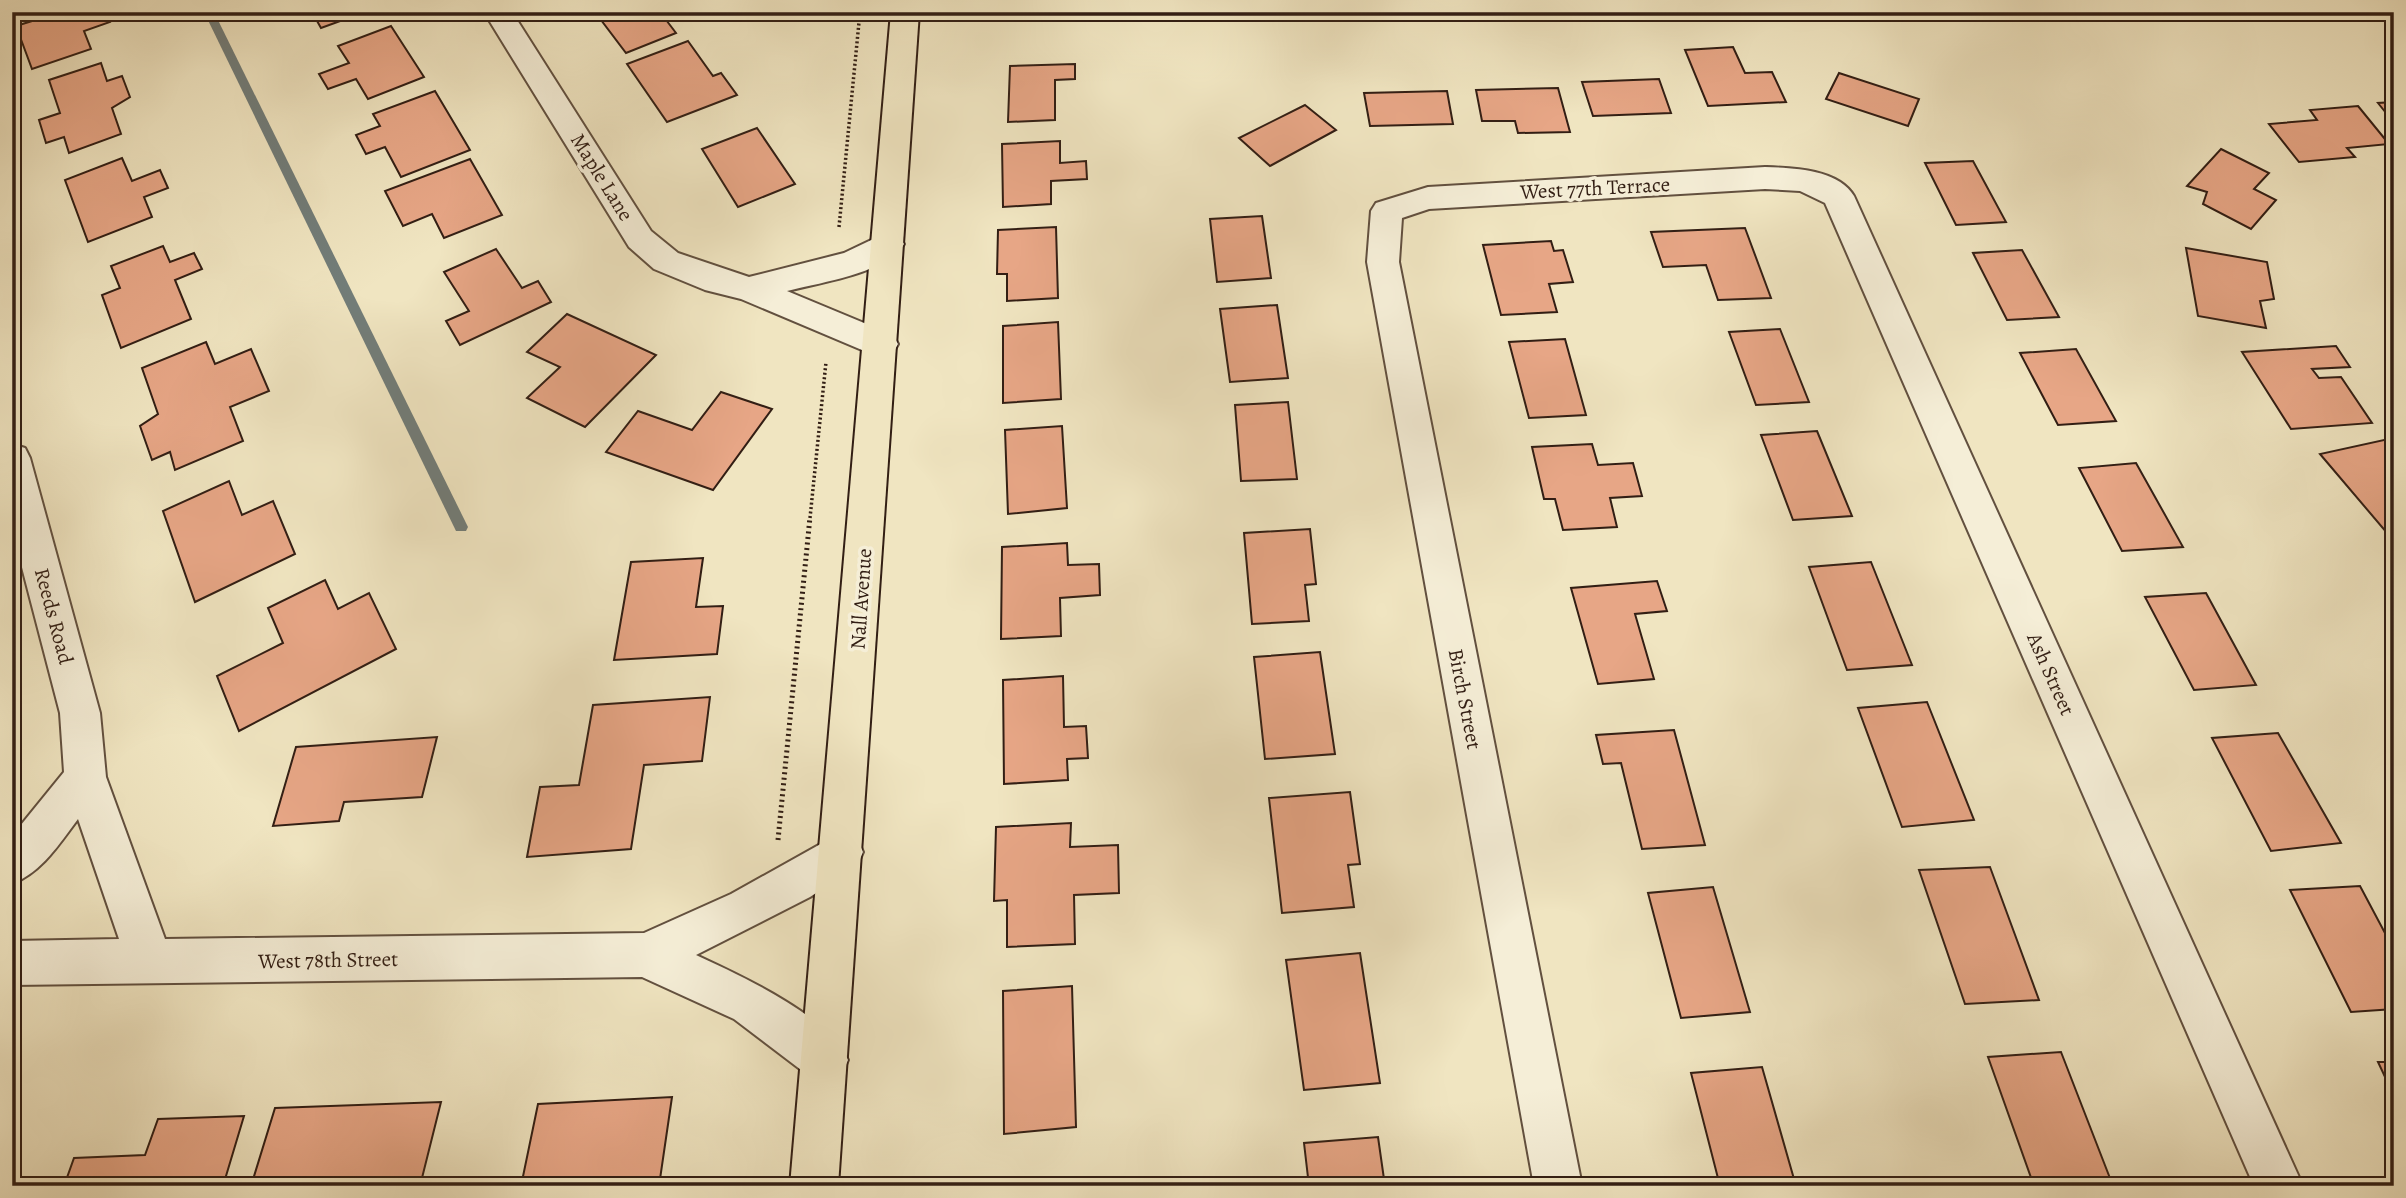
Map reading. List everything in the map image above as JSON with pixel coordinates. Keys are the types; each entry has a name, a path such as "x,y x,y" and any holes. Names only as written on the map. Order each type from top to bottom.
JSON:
{"main road":[{"name":"Nall Avenue","path":"814,1186 842,852 905,12"}],"street":[{"name":"Maple Lane","path":"498,12 640,239 666,261 717,281 749,289 881,344"},
{"name":"West 77th Terrace","path":"1387,211 1428,198 1765,178 1805,180"},
{"name":"Ash Street","path":"1805,180 1838,196 2279,1186"},
{"name":"Birch Street","path":"1387,211 1382,262 1558,1186"},
{"name":"Maple Lane","path":"749,289 795,280 854,262 888,244"},
{"name":"Reeds Road","path":"12,458 80,713 85,777 134,922 152,961"},
{"path":"12,863 30,848 85,777"},
{"name":"West 78th Street","path":"12,963 644,955 716,926 786,890 842,852"},
{"name":"West 78th Street","path":"644,955 751,1003 825,1060"}],"path":[{"path":"838,232 860,12"},
{"path":"777,850 827,350"}],"building":[{"path":"29,12 106,12 110,22 84,31 91,49 32,69 16,26 32,21"},
{"path":"312,12 365,12 321,28"},
{"path":"595,12 660,12 676,33 626,53"},
{"path":"391,26 424,77 368,99 356,79 328,89 319,74 349,63 338,46"},
{"path":"688,41 713,76 721,73 737,95 667,122 627,64"},
{"path":"1733,47 1745,73 1772,72 1786,102 1708,106 1685,50"},
{"path":"101,63 107,81 122,76 130,97 112,108 121,134 69,153 64,137 46,143 39,120 60,113 49,80"},
{"path":"1075,64 1075,79 1055,80 1055,120 1008,122 1010,66"},
{"path":"1839,73 1919,99 1908,126 1826,99"},
{"path":"1659,79 1671,113 1593,116 1582,82"},
{"path":"1558,88 1570,132 1518,133 1515,121 1482,121 1476,90"},
{"path":"435,91 470,150 401,177 385,147 366,154 356,135 380,126 373,114"},
{"path":"1447,91 1453,124 1370,126 1364,93"},
{"path":"2394,102 2394,123 2378,103"},
{"path":"1305,105 1336,130 1270,166 1239,138"},
{"path":"2358,106 2389,144 2347,148 2355,157 2299,162 2269,124 2317,120 2310,110"},
{"path":"757,128 795,184 738,207 702,149"},
{"path":"1060,141 1060,163 1086,161 1087,179 1051,181 1051,204 1003,207 1002,144"},
{"path":"2221,149 2269,173 2254,189 2276,200 2251,229 2203,204 2207,192 2187,186"},
{"path":"122,158 132,181 160,170 168,188 144,197 152,217 88,242 65,180"},
{"path":"470,159 502,215 444,238 432,214 403,226 385,191"},
{"path":"1973,161 2006,222 1956,225 1925,163"},
{"path":"1262,216 1271,278 1217,282 1210,219"},
{"path":"1056,227 1058,298 1007,301 1007,274 997,274 998,230"},
{"path":"1745,228 1771,298 1718,300 1706,265 1663,267 1651,232"},
{"path":"1551,241 1554,251 1563,250 1573,282 1549,284 1557,312 1501,315 1483,245"},
{"path":"163,246 170,262 194,253 202,269 175,280 191,319 121,348 102,295 120,288 111,266"},
{"path":"2186,248 2267,262 2274,299 2260,301 2266,328 2198,316"},
{"path":"496,249 522,288 538,281 551,302 460,345 446,321 469,311 444,272"},
{"path":"2022,250 2059,317 2007,320 1973,253"},
{"path":"1277,305 1288,378 1230,382 1220,309"},
{"path":"567,314 656,355 585,427 527,398 560,367 527,352"},
{"path":"1058,322 1061,399 1003,403 1003,326"},
{"path":"1780,329 1809,402 1756,405 1729,332"},
{"path":"1565,339 1586,415 1529,418 1509,342"},
{"path":"206,342 215,364 251,349 269,391 230,407 243,441 175,470 170,452 152,460 140,426 158,414 142,368"},
{"path":"2336,346 2350,367 2312,369 2319,378 2341,377 2372,423 2291,429 2242,352"},
{"path":"2076,349 2116,421 2058,425 2020,353"},
{"path":"721,392 772,409 713,490 606,452 638,411 692,430"},
{"path":"1288,402 1297,479 1241,481 1235,405"},
{"path":"1062,426 1067,508 1008,514 1005,430"},
{"path":"1817,431 1852,516 1793,520 1761,435"},
{"path":"2394,439 2393,540 2320,454"},
{"path":"1592,444 1598,465 1633,463 1642,496 1610,498 1617,527 1563,530 1555,499 1544,499 1532,447"},
{"path":"2136,463 2183,547 2122,551 2079,468"},
{"path":"229,481 242,515 273,501 295,554 195,602 163,511"},
{"path":"1310,529 1316,584 1305,585 1309,621 1252,624 1244,533"},
{"path":"1067,543 1068,565 1099,564 1100,595 1060,598 1061,636 1001,639 1002,547"},
{"path":"703,558 696,607 723,606 717,654 614,660 631,562"},
{"path":"1871,562 1912,665 1847,670 1809,567"},
{"path":"325,580 338,609 369,593 396,649 239,731 217,676 283,643 268,608"},
{"path":"1657,581 1667,611 1635,614 1654,679 1598,684 1571,588"},
{"path":"2206,593 2256,685 2194,690 2145,597"},
{"path":"1320,652 1335,754 1265,759 1254,657"},
{"path":"1063,676 1064,727 1086,726 1088,758 1067,759 1068,780 1004,784 1003,680"},
{"path":"710,697 702,761 644,765 631,849 527,857 540,787 579,785 593,705"},
{"path":"1927,702 1974,820 1902,827 1858,708"},
{"path":"1674,730 1705,845 1642,849 1621,763 1603,764 1596,735"},
{"path":"2278,733 2341,843 2271,851 2212,738"},
{"path":"437,737 422,797 344,802 339,821 273,826 296,747"},
{"path":"1350,792 1360,864 1348,865 1354,907 1282,913 1269,798"},
{"path":"1071,823 1070,847 1118,845 1119,893 1074,895 1075,944 1007,947 1007,900 994,901 996,827"},
{"path":"1990,867 2039,1000 1965,1004 1919,870"},
{"path":"2360,886 2394,950 2394,1009 2351,1012 2290,890"},
{"path":"1713,887 1750,1012 1681,1018 1648,893"},
{"path":"1360,953 1380,1083 1304,1090 1286,960"},
{"path":"1072,986 1076,1127 1004,1134 1003,991"},
{"path":"2061,1052 2113,1186 2034,1186 1988,1057"},
{"path":"2378,1062 2394,1062 2394,1096"},
{"path":"1762,1067 1796,1186 1720,1186 1691,1073"},
{"path":"672,1097 659,1186 521,1186 538,1104"},
{"path":"441,1102 420,1186 251,1186 275,1108"},
{"path":"244,1116 223,1186 64,1186 74,1158 145,1155 158,1119"},
{"path":"1378,1137 1385,1186 1309,1186 1304,1143"},
{"path":"1079,1177 1079,1186 1000,1186 1000,1183"}],"waterway":[{"path":"209,12 461,527"}]}
